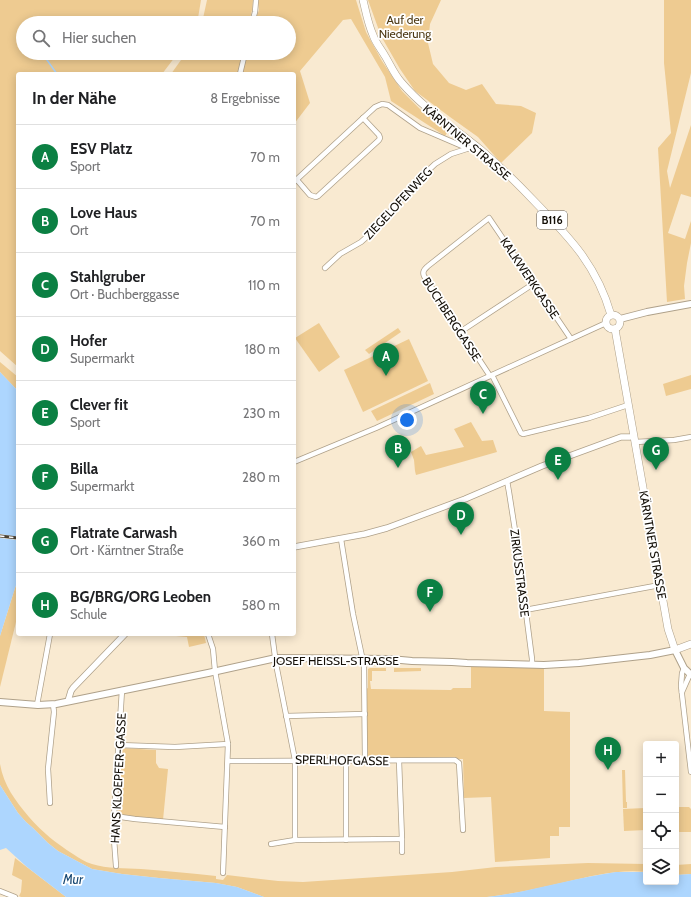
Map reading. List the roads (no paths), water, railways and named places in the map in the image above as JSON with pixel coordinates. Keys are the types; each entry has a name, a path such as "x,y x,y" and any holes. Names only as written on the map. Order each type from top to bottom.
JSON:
{"main road":[{"name":"KÄRNTNER STRASSE","path":"362,0 373,36 399,80 427,109 472,148 506,172 559,226 586,260 596,276 611,315"},
{"path":"620,319 647,312 691,304"},
{"path":"611,315 615,315 620,319 621,322 619,327 615,329 609,328 606,323 607,318 611,315"},
{"name":"KÄRNTNER STRASSE","path":"615,329 668,629 675,650"},
{"path":"691,644 675,650 684,668 691,674"},
{"name":"JOSEF HEISSL-STRASSE","path":"0,702 37,705 53,704 276,658 363,658 477,664 544,665 579,663 650,655 675,650"}],"street":[{"path":"253,16 256,0"},
{"path":"240,72 243,60"},
{"path":"296,180 375,107 382,104 388,105 420,128 472,148"},
{"path":"296,182 310,195 314,197 318,196 380,138 378,133 363,118"},
{"name":"ZIEGELOFENWEG","path":"325,268 340,254 361,242 370,234 418,180 435,164 452,154 472,148"},
{"name":"KALKWERKGASSE","path":"489,218 571,338"},
{"name":"BUCHBERGGASSE","path":"489,218 423,271 424,276 460,332 491,376 522,434 567,424 605,413 628,404"},
{"path":"460,332 533,284"},
{"path":"296,461 376,428 606,323"},
{"path":"296,547 341,539 387,528 446,506 542,466 622,437 630,437 634,439 674,440 691,437"},
{"name":"ZIRKUSSTRASSE","path":"507,481 517,543 532,664"},
{"path":"341,539 353,614 364,666 365,760"},
{"path":"526,610 660,585"},
{"path":"37,705 50,636"},
{"path":"68,701 71,691 123,636"},
{"path":"209,636 213,649 215,671 228,744 223,873"},
{"path":"272,636 295,760 295,840"},
{"path":"684,668 680,681 691,772"},
{"path":"682,694 691,674"},
{"name":"HANS KLOEPFER-GASSE","path":"116,866 114,816 122,690"},
{"path":"50,803 48,769 54,712 53,704"},
{"path":"286,716 365,714"},
{"path":"118,745 175,747 228,744"},
{"path":"346,760 346,840"},
{"name":"SPERLHOFGASSE","path":"228,761 456,760 459,763 463,830"},
{"path":"399,761 402,852"},
{"path":"114,816 225,827"},
{"path":"271,844 295,840 402,838"},
{"path":"0,891 16,897"}],"water":[{"path":"0,372 16,389 16,585 0,636"},
{"name":"Mur","path":"0,785 18,813 48,843 58,851 92,869 122,874 216,883 237,887 264,897 66,897 27,867 6,848 0,850"},
{"path":"616,872 643,872 643,885 679,885 679,875 691,874 691,897 487,897 519,892"}],"waterway":[{"path":"47,60 56,72"}],"railway":[{"path":"0,536 16,538"}],"place":[{"name":"ESV Platz","path":"386,376"},
{"name":"Stahlgruber","path":"483,414"},
{"name":"Love Haus","path":"398,468"},
{"name":"Flatrate Carwash","path":"656,470"},
{"name":"Clever fit","path":"558,480"},
{"name":"Hofer","path":"461,535"},
{"name":"Billa","path":"430,612"},
{"name":"BG/BRG/ORG Leoben","path":"608,770"}],"park label":[{"name":"Auf der Niederung","path":"405,26"}]}
